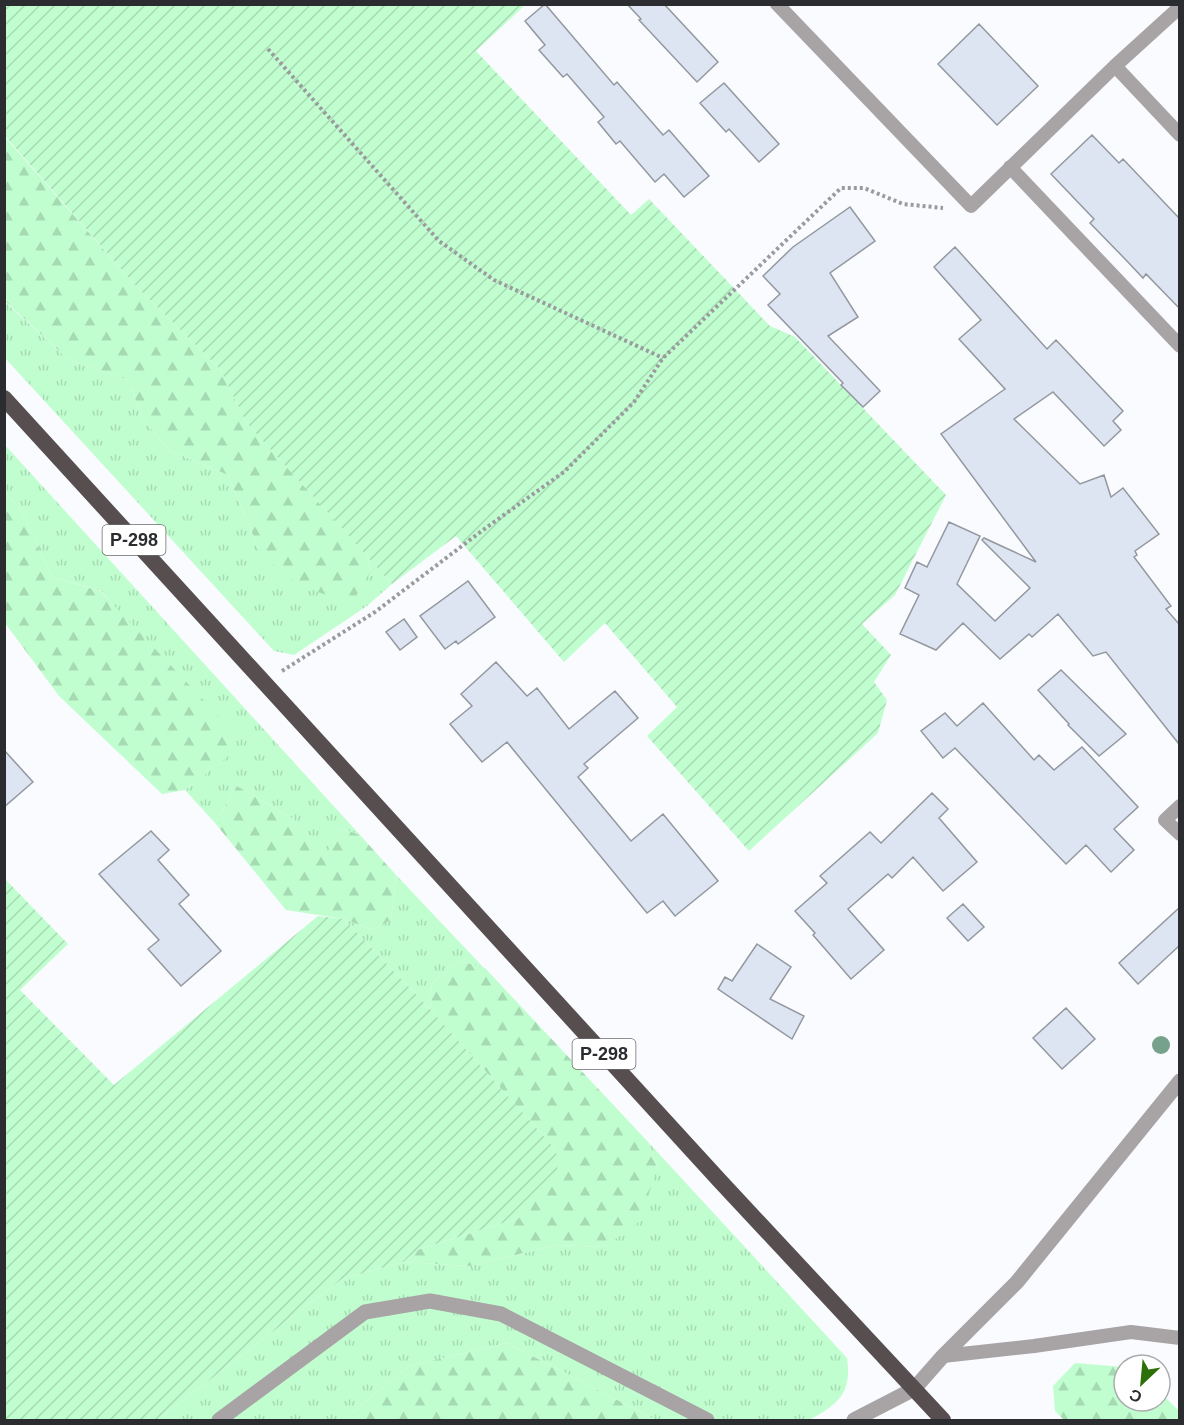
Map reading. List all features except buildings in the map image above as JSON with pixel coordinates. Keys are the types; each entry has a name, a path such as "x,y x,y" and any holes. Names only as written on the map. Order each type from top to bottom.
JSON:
{"highway":[{"name":"Р-298","path":"4,398 943,1420"}],"street":[{"path":"854,1420 914,1389 943,1356 1017,1282 1179,1081"},
{"path":"219,1420 365,1312 430,1301 501,1314 707,1420"}],"lane":[{"path":"777,4 971,206 1179,7"},
{"path":"1115,66 1179,135"},
{"path":"1010,167 1179,346"},
{"path":"1179,806 1166,820 1179,834"},
{"path":"943,1356 1131,1332 1179,1338"}],"path":[{"path":"268,49 439,241 494,280 663,358"},
{"path":"264,682 375,612 564,472 634,402 663,358 841,188 864,188 903,204 944,208 971,206"}],"green space":[{"path":"4,5 525,5 476,51 631,215 649,199 770,326 795,337 946,495 895,595 862,624 891,655 874,682 887,700 878,733 749,851 647,736 677,707 605,623 564,662 456,536 392,584 246,422 220,369 134,284 5,136"},
{"path":"4,136 134,284 220,369 246,422 367,556 371,571 356,596 341,600 298,585 261,554 228,475 169,450 143,419 128,380 69,360 5,301"},
{"path":"4,301 69,360 128,380 143,419 169,450 228,475 261,554 371,571 367,556 392,584 367,606 294,655 274,651 5,358"},
{"path":"5,445 360,835 340,828 327,854 292,818 237,786 215,823 185,790 235,750 101,591 52,577 21,510 5,493"},
{"path":"5,493 21,510 52,577 100,591 229,727 236,750 185,790 162,794 59,696 5,623"},
{"path":"237,786 292,818 327,853 340,828 360,835 396,875 391,920 373,930 344,919 286,910 215,823"},
{"path":"396,875 484,968 460,961 432,983 430,1009 344,919 373,930 391,920"},
{"path":"5,879 68,944 20,990 114,1085 318,916 344,919 430,1009 556,1150 558,1177 519,1218 417,1250 403,1262 342,1279 157,1420 5,1420"},
{"path":"460,961 485,968 649,1143 657,1167 641,1220 605,1247 556,1245 470,1266 403,1262 417,1250 519,1218 556,1150 430,1009 432,983"},
{"path":"649,1143 847,1358 845,1389 836,1403 809,1420 656,1420 507,1343 409,1366 343,1420 157,1420 342,1279 403,1262 470,1266 556,1245 605,1247 657,1167"},
{"path":"507,1343 656,1420 343,1420 409,1366"},
{"path":"1075,1363 1112,1366 1112,1413 1172,1413 1172,1404 1179,1411 1179,1420 1064,1420 1055,1411 1053,1386"}]}
